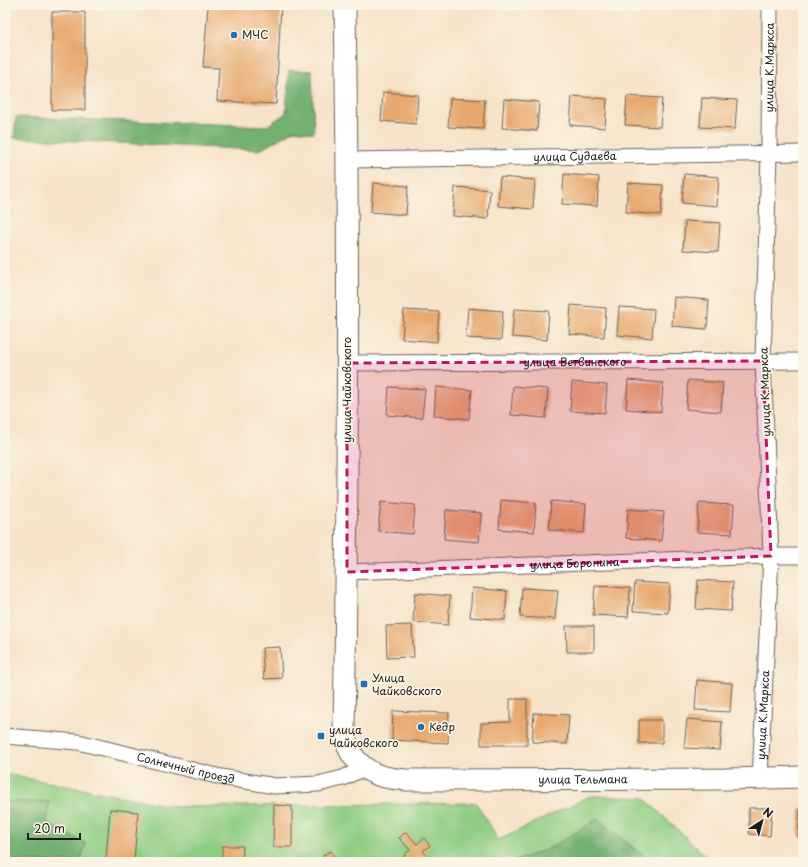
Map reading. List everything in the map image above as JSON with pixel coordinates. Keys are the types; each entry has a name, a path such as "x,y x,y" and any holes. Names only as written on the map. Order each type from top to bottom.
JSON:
{"street":[{"name":"улица Чайковского","path":"345,5 348,160 347,572 344,731 348,746 355,758 364,768"},
{"name":"улица К.Маркса","path":"760,778 771,556 763,361 769,153 770,5"},
{"name":"улица Судаева","path":"348,160 803,153"},
{"name":"улица Ветвинского","path":"347,364 803,361"},
{"name":"улица Боронина","path":"347,572 803,556"},
{"name":"Солнечный проезд","path":"5,736 78,742 221,777 276,786 318,784 343,778 364,768"},
{"name":"улица Тельмана","path":"364,768 374,774 386,778 407,780 803,777"}],"highlighted area":[{"path":"763,361 771,556 347,572 347,363"}],"green space":[{"path":"289,70 312,71 314,133 294,130 260,150 14,138 16,117 267,126 286,113"},
{"path":"5,774 176,807 476,803 499,840 590,796 644,798 712,862 5,862"},
{"path":"49,801 47,823 86,844 80,862 5,862 5,802"},
{"path":"598,819 637,851 655,862 513,862 550,848"}],"building":[{"name":"МЧС","path":"223,5 281,5 276,104 217,101 219,68 203,67 208,6 223,7"},
{"path":"518,5 554,5 553,9 518,7"},
{"path":"52,12 85,12 85,110 52,110"},
{"path":"383,92 418,95 416,124 381,121"},
{"path":"572,96 607,99 605,128 570,125"},
{"path":"627,96 662,98 660,127 625,125"},
{"path":"450,98 485,100 483,129 448,127"},
{"path":"702,98 737,100 735,129 700,127"},
{"path":"504,99 539,102 537,131 502,128"},
{"path":"564,174 599,177 597,206 562,204"},
{"path":"684,174 719,177 717,206 682,203"},
{"path":"500,177 535,180 533,209 498,206"},
{"path":"373,183 408,186 406,215 371,212"},
{"path":"628,183 663,185 661,215 626,212"},
{"path":"455,187 490,190 488,219 453,216"},
{"path":"685,221 720,223 718,252 683,250"},
{"path":"674,297 709,300 707,329 672,326"},
{"path":"571,305 606,308 604,337 569,334"},
{"path":"619,307 654,309 652,338 617,335"},
{"path":"468,308 503,311 501,340 466,338"},
{"path":"514,309 549,311 547,340 512,337"},
{"path":"404,310 439,312 437,342 402,339"},
{"path":"628,380 663,383 661,412 626,409"},
{"path":"688,380 723,383 721,412 686,409"},
{"path":"572,382 607,385 605,413 570,411"},
{"path":"513,386 548,389 546,418 511,415"},
{"path":"389,387 425,389 422,418 387,415"},
{"path":"436,387 472,390 469,419 434,416"},
{"path":"501,500 536,503 534,532 499,529"},
{"path":"551,501 586,504 584,533 549,530"},
{"path":"381,502 415,505 413,534 378,531"},
{"path":"699,503 734,505 732,534 697,532"},
{"path":"628,509 664,512 661,541 626,538"},
{"path":"446,510 481,513 479,542 444,539"},
{"path":"698,580 733,582 731,611 696,609"},
{"path":"635,582 670,584 668,613 633,611"},
{"path":"595,586 630,588 628,617 593,615"},
{"path":"472,588 507,591 505,620 470,617"},
{"path":"522,588 558,590 555,619 520,617"},
{"path":"415,593 450,596 448,625 413,622"},
{"path":"412,625 414,657 387,658 386,626"},
{"path":"566,626 594,626 594,652 567,652"},
{"path":"280,647 282,678 264,679 262,648"},
{"path":"697,680 732,683 730,712 695,710"},
{"path":"510,699 527,699 527,745 481,745 481,723 510,722"},
{"name":"Кедр","path":"393,711 449,713 448,743 392,740"},
{"path":"534,713 569,715 567,744 532,742"},
{"path":"687,719 722,722 720,750 684,748"},
{"path":"639,720 662,720 662,743 639,743"},
{"path":"274,805 292,806 292,847 273,847"},
{"path":"749,808 772,808 770,836 749,834"},
{"path":"800,808 803,808 803,838 798,837"},
{"path":"110,809 138,812 134,861 106,859"},
{"path":"406,832 417,844 424,838 430,846 423,851 429,858 424,862 420,862 416,857 410,862 404,855 410,850 399,838"},
{"path":"222,846 243,846 242,862 222,862"},
{"path":"331,851 336,861 339,858 341,862 327,862 323,855"}],"place":[{"name":"МЧС","path":"234,35"},
{"name":"Улица Чайковского","path":"364,684"},
{"name":"Кедр","path":"421,727"},
{"name":"улица Чайковского","path":"321,736"}]}
